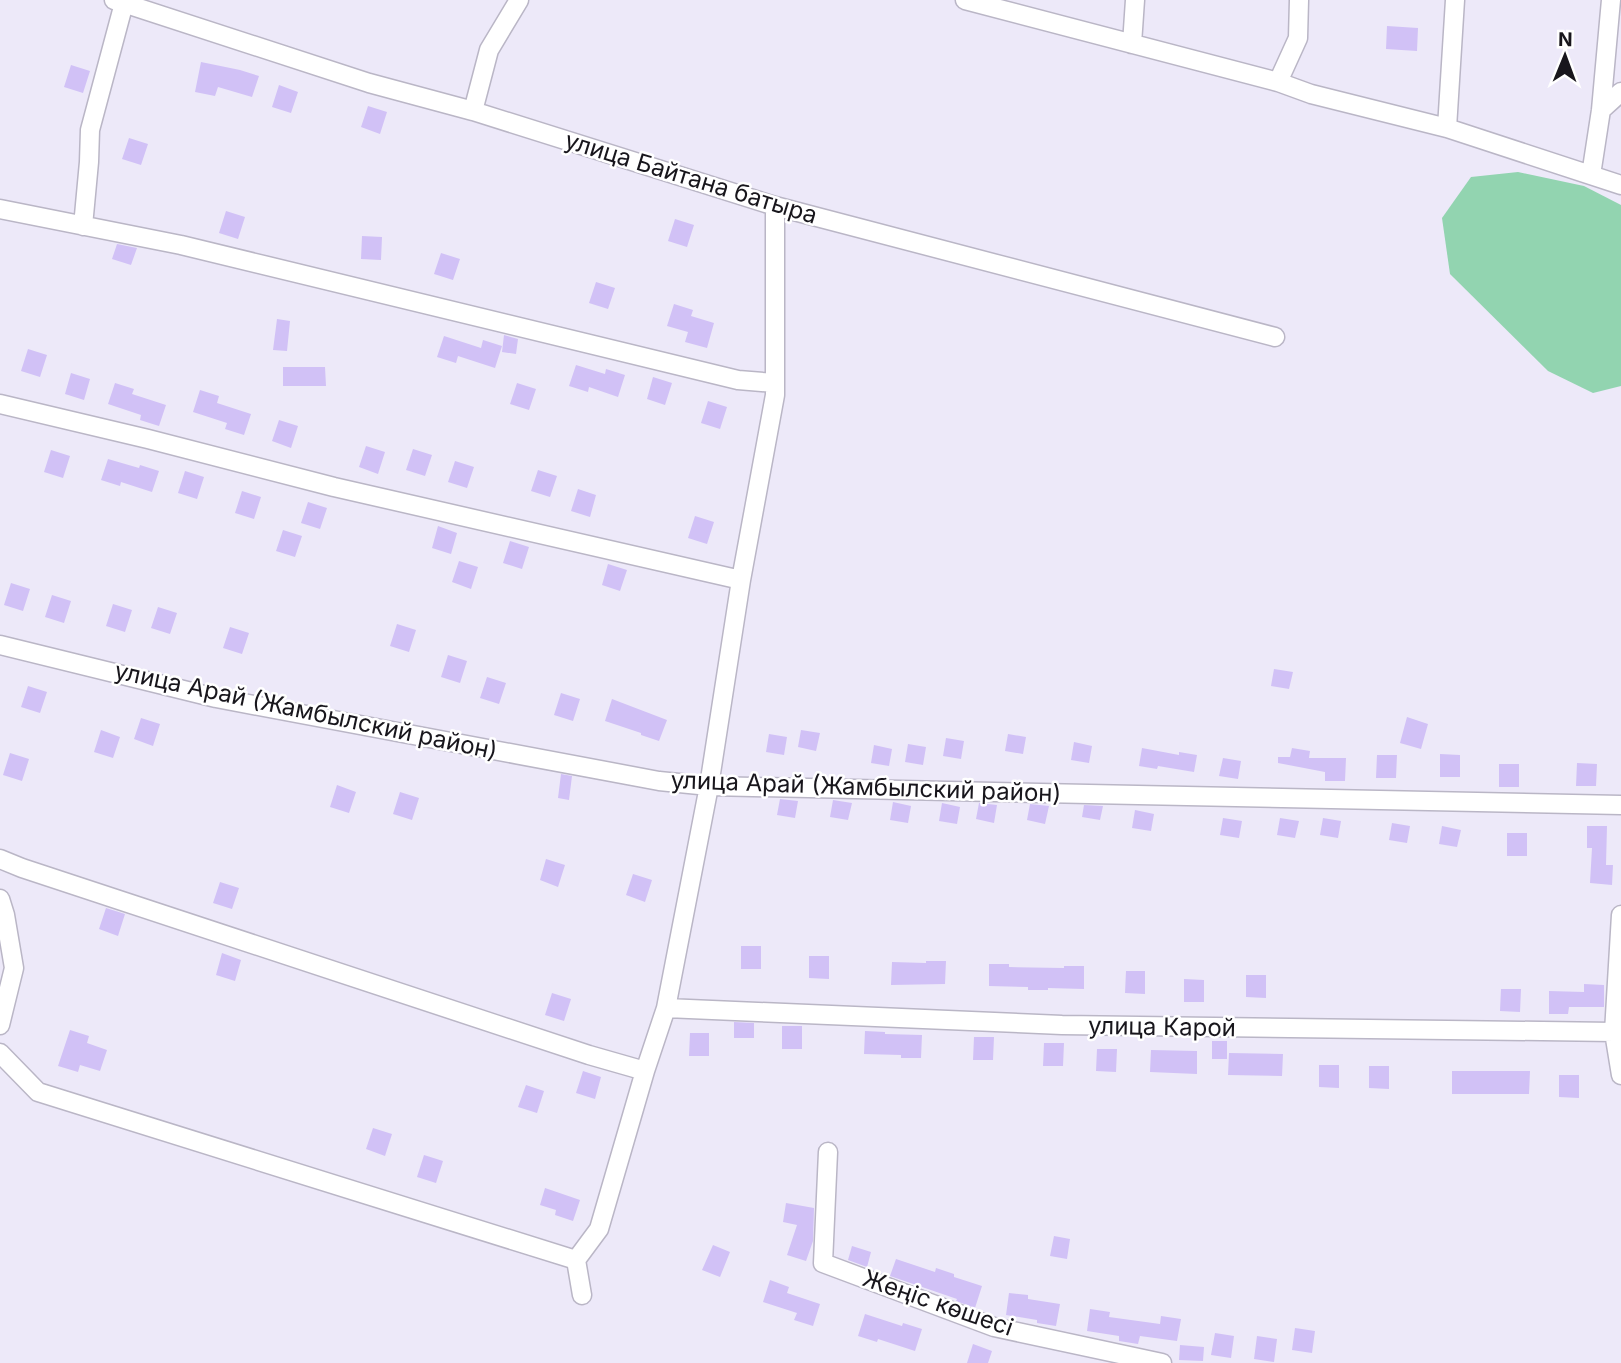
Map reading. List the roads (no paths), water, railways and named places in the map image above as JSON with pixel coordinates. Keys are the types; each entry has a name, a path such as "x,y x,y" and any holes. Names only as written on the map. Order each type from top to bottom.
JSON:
{"street":[{"path":"473,111 489,50 519,0"},
{"path":"965,0 1447,128 1621,185"},
{"path":"1132,44 1135,0"},
{"path":"1278,82 1298,38 1299,0"},
{"path":"1447,128 1455,0"},
{"path":"1591,175 1601,110 1611,0"},
{"path":"83,226 90,130 119,2"},
{"name":"улица Байтана батыра","path":"119,2 369,83 473,111 775,206 1275,337"},
{"path":"1601,110 1621,92"},
{"path":"582,1295 576,1261 599,1229 645,1070 667,1007 709,786 741,580 775,395 775,206"},
{"path":"0,209 194,248 737,380 775,383"},
{"path":"0,404 334,487 741,580"},
{"name":"улица Арай (Жамбылский район)","path":"0,645 216,698 659,781 709,786 1621,805"},
{"path":"0,859 589,1055 645,1070"},
{"path":"0,899 14,968 0,1025"},
{"path":"1621,915 1614,1032 1621,1075"},
{"name":"улица Карой","path":"667,1007 1062,1026 1614,1032"},
{"path":"0,1053 38,1092 576,1261"},
{"name":"Жеңіс көшесі","path":"828,1152 823,1263 994,1327 1162,1363"}]}
